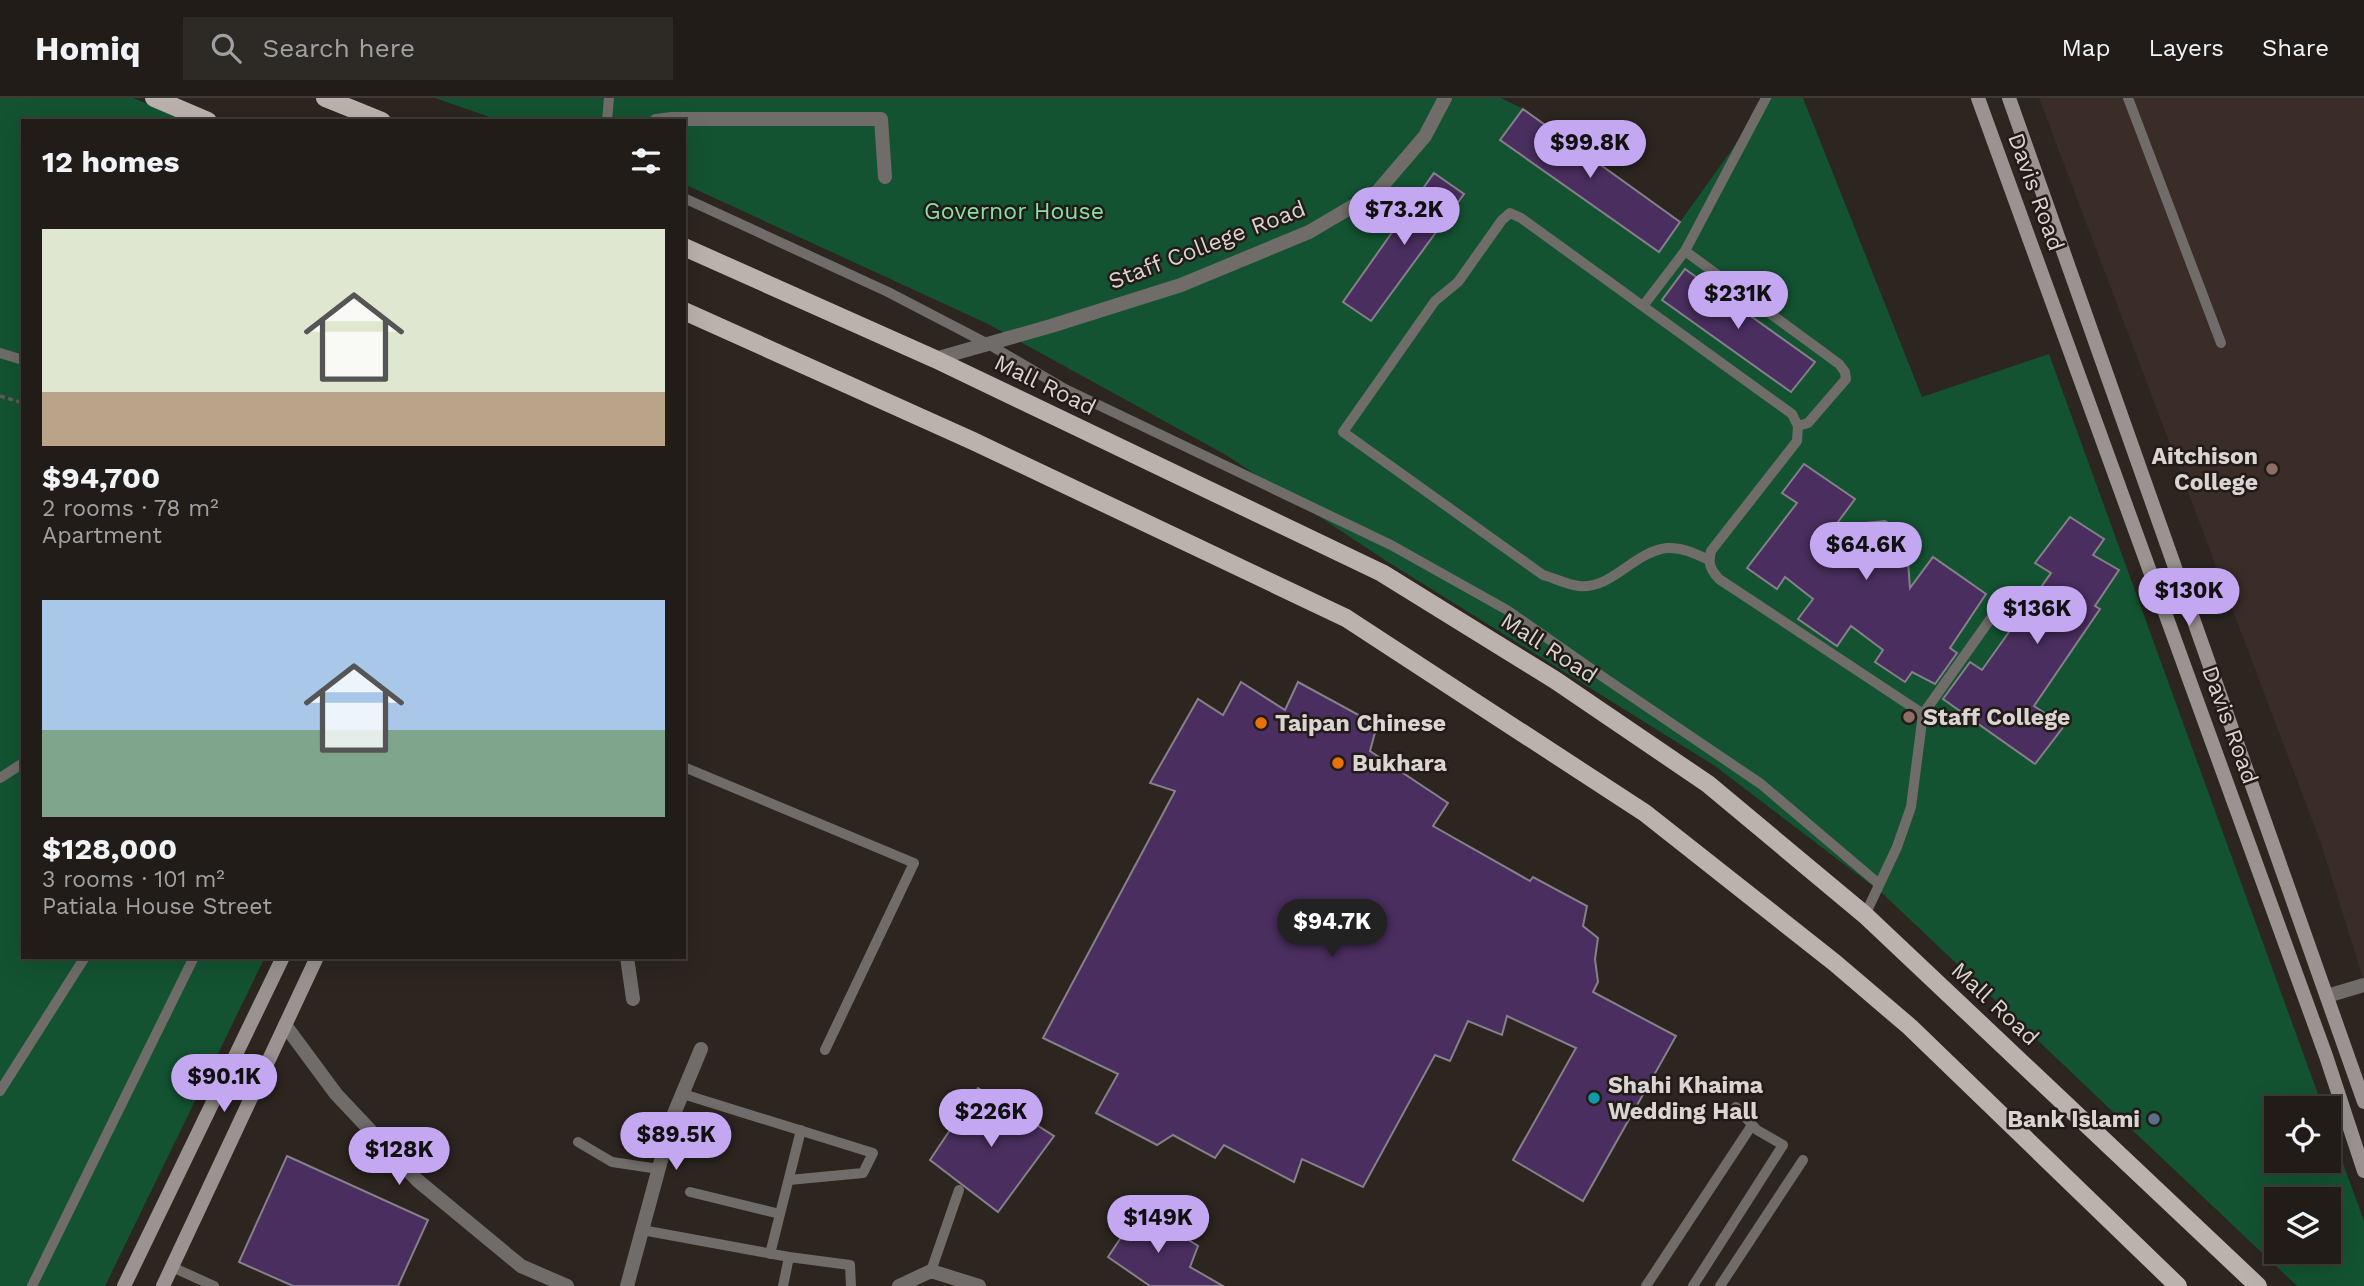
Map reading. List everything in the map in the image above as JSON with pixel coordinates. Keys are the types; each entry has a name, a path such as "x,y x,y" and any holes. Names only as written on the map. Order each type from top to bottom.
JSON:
{"main road":[{"path":"154,98 203,119"},
{"path":"325,98 377,119"},
{"name":"Davis Road","path":"1978,98 2321,1043 2364,1171"},
{"name":"Davis Road","path":"2009,98 2364,1102"},
{"name":"Mall Road","path":"686,248 935,359 1382,573 1556,680 1708,784 1865,915 2258,1286"},
{"path":"686,313 973,440 1346,618 1656,821 1835,963 1910,1027 2178,1286"},
{"path":"124,1286 282,959"},
{"path":"163,1286 316,959"}],"street":[{"name":"Staff College Road","path":"935,359 1181,285 1308,232 1377,192 1426,136 1445,98"},
{"path":"686,119 881,119 885,177"},
{"path":"627,959 633,999"},
{"path":"2328,996 2364,985"},
{"path":"285,1025 336,1094 417,1180 522,1266 567,1286"},
{"path":"627,1286 673,1116 701,1049"},
{"path":"899,1286 931,1271 979,1286"}],"lane":[{"path":"607,119 609,98"},
{"path":"1643,306 1685,251 1766,98"},
{"path":"2128,98 2221,343"},
{"path":"686,199 888,292 988,344 1065,389 1391,545 1507,610 1605,680 1761,784 1880,884"},
{"path":"1709,560 1687,551 1667,548 1638,557 1604,582 1580,586 1543,575 1343,432 1435,301 1458,282 1502,220 1510,213 1521,218 1792,414 1798,426 1797,440 1711,551 1711,570 1719,579 1923,714"},
{"path":"1685,251 1845,372 1846,379 1808,423 1798,426"},
{"path":"0,353 21,359"},
{"path":"1865,915 1897,846 1911,807 1923,714 2006,597"},
{"path":"0,778 21,764"},
{"path":"686,768 914,863 825,1050"},
{"path":"0,1091 84,959"},
{"path":"32,1286 193,959"},
{"path":"682,1094 873,1153 863,1173 789,1180"},
{"path":"1693,1286 1783,1145 1752,1125 1736,1107"},
{"path":"1646,1286 1752,1125"},
{"path":"770,1254 801,1130"},
{"path":"578,1142 612,1161 659,1169"},
{"path":"1720,1286 1803,1160"},
{"path":"931,1271 959,1190"},
{"path":"690,1192 780,1214"},
{"path":"642,1230 770,1254 850,1265 851,1286"},
{"path":"783,1286 789,1257"},
{"path":"172,1267 214,1286"}],"path":[{"path":"0,396 21,402"}],"shaded area":[{"name":"Aitchison College","path":"2039,98 2364,98 2364,981 2320,841"}],"green space":[{"path":"0,98 133,98 185,119 21,119 21,959 264,959 105,1286 0,1286"},
{"name":"Staff College","path":"435,98 1501,98 1523,109 1680,222 1769,98 1803,98 1922,397 2049,354 2319,1096 2264,1096 2264,1173 2341,1173 2341,1158 2364,1221 2364,1286 2297,1286 2274,1264 2341,1264 2341,1187 2264,1187 2264,1255 1882,893 1715,766 1388,562 1226,455 988,324 686,185 686,119 495,119"}],"building":[{"path":"1523,109 1680,222 1659,252 1500,140"},
{"path":"1434,173 1464,194 1371,321 1343,302"},
{"path":"1685,269 1815,362 1791,392 1662,300"},
{"path":"1804,464 1855,499 1835,526 1885,521 1906,534 1910,588 1933,557 1986,594 1950,648 1957,653 1935,684 1912,672 1905,682 1875,662 1883,650 1851,626 1837,646 1798,619 1813,599 1785,577 1777,589 1747,568 1797,503 1782,493"},
{"path":"2070,517 2104,539 2093,555 2119,570 2095,606 2100,609 2034,706 2064,726 2035,764 1943,699 1970,662 1982,670 2051,573 2035,563"},
{"path":"1241,682 1285,710 1298,682 1377,725 1370,751 1448,803 1433,826 1530,881 1533,877 1587,906 1583,926 1598,938 1595,959 1598,982 1593,992 1676,1036 1583,1201 1513,1160 1576,1048 1507,1016 1502,1035 1468,1021 1450,1061 1435,1055 1363,1187 1302,1159 1294,1182 1224,1145 1215,1158 1173,1135 1157,1145 1096,1113 1118,1074 1043,1038 1175,791 1150,783 1198,699 1223,715"},
{"path":"978,1088 1054,1136 998,1212 930,1160"},
{"path":"287,1156 428,1220 398,1286 293,1286 239,1262"},
{"path":"1140,1209 1198,1246 1190,1267 1223,1286 1150,1286 1108,1257"}],"place":[{"name":"Aitchison College","path":"2272,469"},
{"name":"Staff College","path":"1909,717"},
{"name":"Taipan Chinese","path":"1261,723"},
{"name":"Bukhara","path":"1338,763"},
{"name":"Shahi Khaima Wedding Hall","path":"1594,1098"},
{"name":"Bank Islami","path":"2154,1119"}],"park label":[{"name":"Governor House","path":"1014,211"}]}
